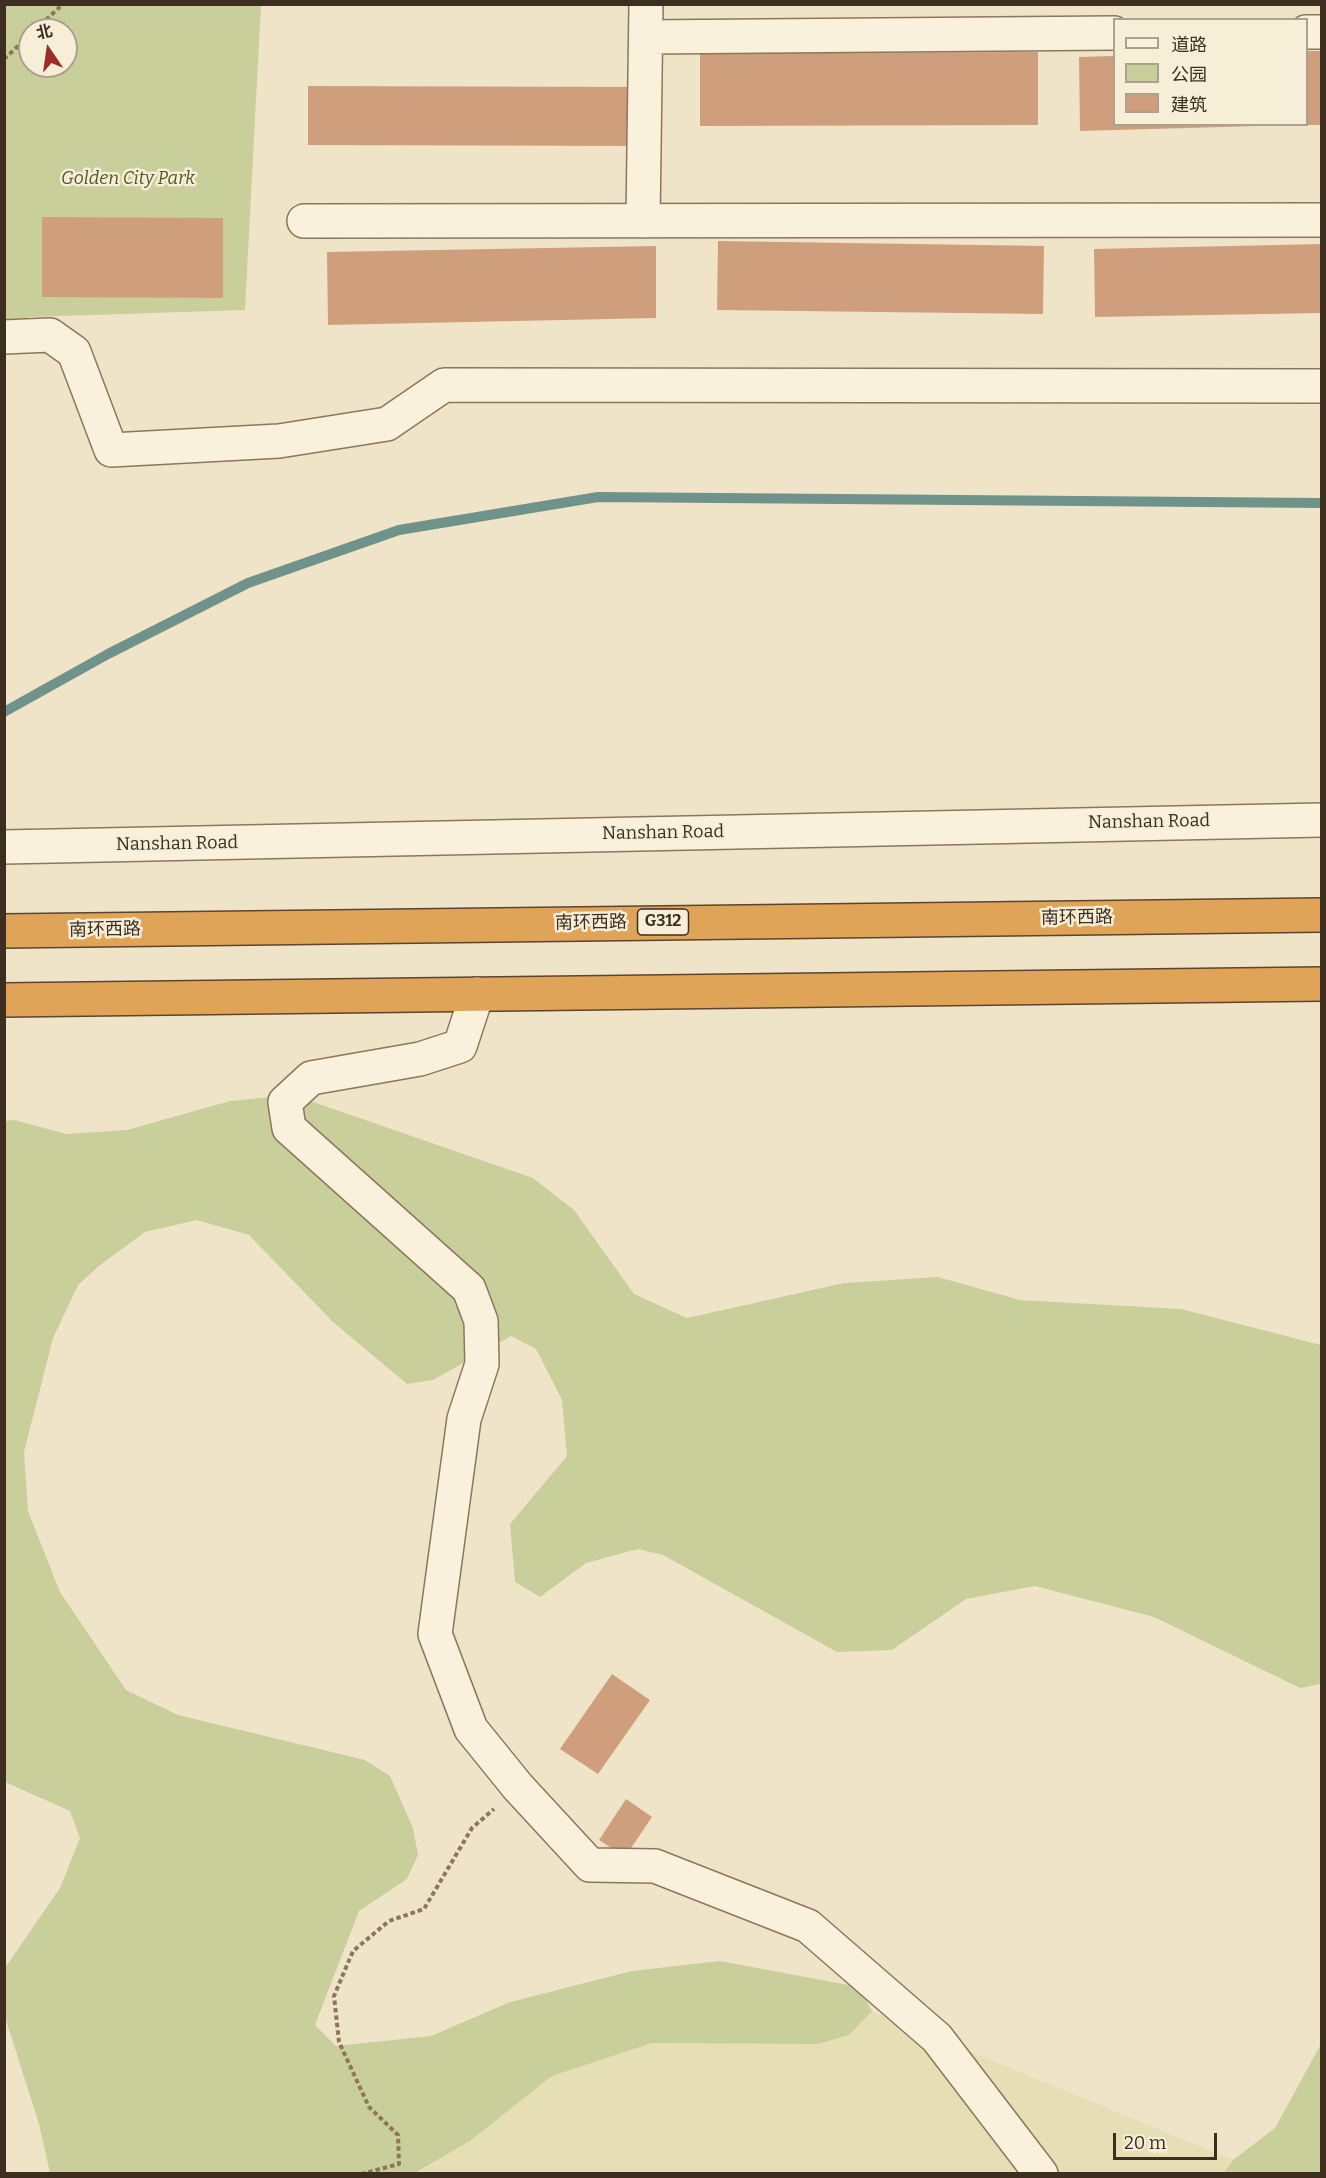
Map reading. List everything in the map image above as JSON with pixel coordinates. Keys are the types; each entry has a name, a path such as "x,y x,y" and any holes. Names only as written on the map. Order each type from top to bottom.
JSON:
{"highway":[{"name":"南环西路","path":"4,932 1322,915"},
{"path":"4,1000 1322,984"}],"street":[{"path":"643,221 646,4"},
{"path":"646,37 1113,33"},
{"path":"304,221 1322,220"},
{"path":"4,337 50,334 74,352 111,450 279,441 387,424 444,385 1322,386"},
{"name":"Nanshan Road","path":"14,847 1322,820"},
{"path":"477,994 460,1046 420,1059 311,1078 285,1102 289,1128 469,1289 481,1321 482,1364 464,1419 435,1634 471,1729 518,1787 590,1865 655,1866 808,1926 937,2038 1041,2174"}],"path":[{"path":"48,18 63,4"},
{"path":"4,59 18,46"},
{"path":"362,2174 399,2164 398,2135 369,2107 339,2042 334,1996 353,1951 389,1921 424,1909 472,1828 518,1787"}],"shaded area":[{"path":"872,2011 1233,2160 1224,2174 415,2174 470,2141 552,2076 652,2043 818,2044 849,2035"}],"green space":[{"name":"Golden City Park","path":"4,5 261,5 245,310 30,317 5,323"},
{"path":"293,1095 533,1178 574,1210 634,1294 687,1318 844,1283 938,1277 1020,1300 1181,1309 1321,1345 1321,1684 1300,1688 1154,1617 1035,1586 966,1599 892,1650 837,1652 663,1555 638,1549 586,1563 540,1597 515,1582 510,1524 567,1456 562,1400 536,1349 511,1336 433,1380 407,1384 333,1322 249,1235 197,1220 145,1232 100,1265 78,1285 53,1338 24,1452 28,1511 60,1592 126,1690 178,1715 365,1760 390,1776 413,1828 418,1855 407,1879 359,1911 315,2025 336,2046 431,2036 510,2002 632,1971 720,1961 859,1987 872,2011 849,2035 818,2044 652,2043 552,2076 470,2141 415,2173 50,2173 39,2124 5,2017 5,1968 60,1888 80,1838 70,1811 5,1782 4,1121 15,1120 66,1134 127,1130 230,1101"},
{"path":"1321,2044 1321,2173 1224,2173 1233,2160 1275,2128"}],"building":[{"path":"1308,51 1322,51 1322,125 1308,125"},
{"path":"1038,52 1038,125 700,126 700,53"},
{"path":"1113,56 1113,126 1259,126 1080,131 1079,57"},
{"path":"308,86 637,87 636,146 308,145"},
{"path":"42,217 223,218 223,298 42,297"},
{"path":"718,241 1044,246 1043,314 717,310"},
{"path":"1322,244 1322,313 1095,317 1094,249"},
{"path":"656,246 656,318 328,325 327,252"},
{"path":"612,1674 650,1700 598,1774 560,1749"},
{"path":"626,1799 652,1817 625,1857 599,1840"}],"waterway":[{"path":"4,712 108,654 248,583 399,530 598,497 1322,503"}]}
